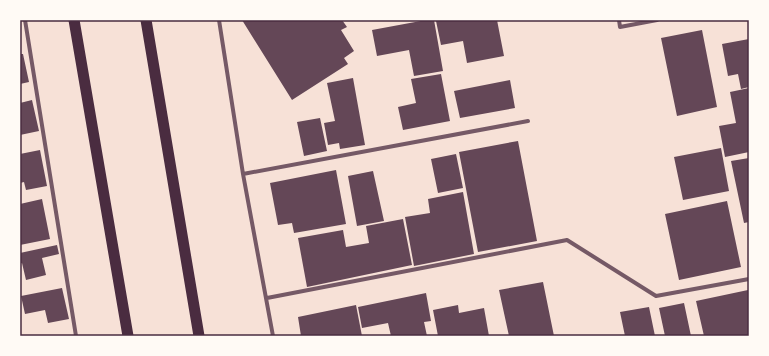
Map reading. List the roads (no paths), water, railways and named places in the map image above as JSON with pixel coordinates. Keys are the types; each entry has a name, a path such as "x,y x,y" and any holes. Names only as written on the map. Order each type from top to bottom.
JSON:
{"highway":[{"path":"74,20 128,336"},
{"path":"146,20 199,336"}],"street":[{"path":"25,20 76,336"},
{"path":"219,20 243,174 273,336"},
{"path":"619,20 620,27 656,20"},
{"path":"243,174 528,121"},
{"path":"267,298 567,240 656,296 749,280"}]}
